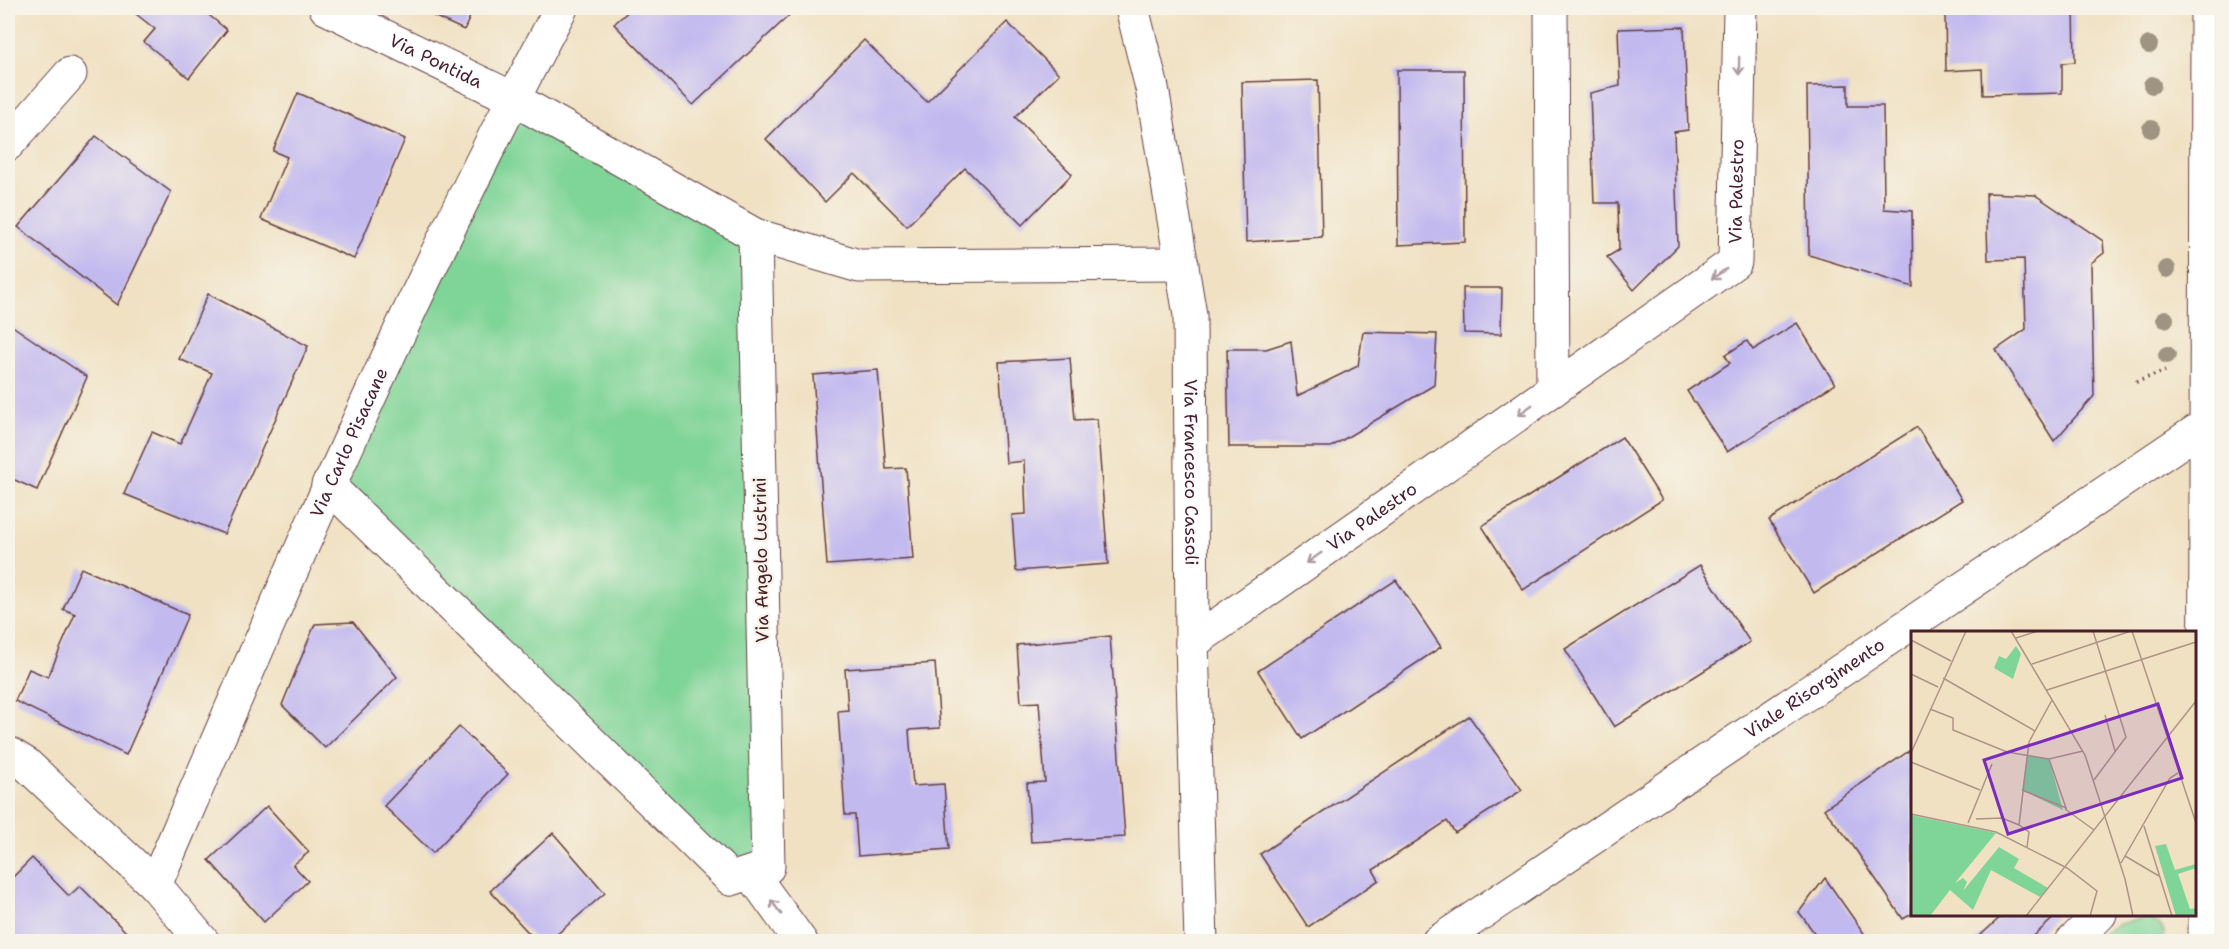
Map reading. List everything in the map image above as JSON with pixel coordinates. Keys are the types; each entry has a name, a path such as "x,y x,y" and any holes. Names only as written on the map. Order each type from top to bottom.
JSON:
{"street":[{"name":"Via Pontida","path":"326,8 512,98"},
{"name":"Via Carlo Pisacane","path":"155,885 328,485 512,98 561,8"},
{"name":"Via Francesco Cassoli","path":"1132,8 1152,88 1190,315 1192,643 1201,942"},
{"path":"1551,8 1553,390"},
{"name":"Via Palestro","path":"1192,643 1735,262 1740,8"},
{"path":"2205,942 2200,885 2213,420 2207,8"},
{"path":"8,144 70,74"},
{"path":"512,98 755,235 859,266 1182,264"},
{"name":"Via Angelo Lustrini","path":"750,873 768,867 755,235"},
{"name":"Viale Risorgimento","path":"1438,942 2213,420"},
{"path":"328,485 731,879 750,873 801,942"},
{"path":"8,753 26,764 155,885 203,942"},
{"path":"2072,942 2099,916"}],"green space":[{"path":"512,98 755,235 768,867 731,879 328,485"},
{"path":"2147,918 2160,925 2164,932 2163,941 2089,942 2119,924"}],"building":[{"path":"141,8 207,8 204,11 227,30 189,78 144,42 155,29 136,14"},
{"path":"416,8 474,8 464,30"},
{"path":"632,8 797,8 693,105 614,24"},
{"path":"2074,8 2075,62 2062,63 2062,93 1983,95 1982,69 1946,71 1945,10"},
{"path":"1007,22 1059,74 1015,117 1072,174 1022,225 965,168 907,226 854,173 825,202 766,139 864,40 927,102"},
{"path":"1684,27 1688,130 1674,132 1678,246 1634,290 1607,257 1619,250 1618,203 1594,203 1590,93 1620,86 1618,29"},
{"path":"1397,70 1464,70 1465,242 1398,245"},
{"path":"1318,80 1322,237 1246,242 1242,82"},
{"path":"1848,85 1848,106 1883,106 1884,209 1912,211 1913,287 1809,255 1807,86"},
{"path":"298,93 405,139 354,259 261,219 287,157 273,151"},
{"path":"96,136 171,192 117,305 18,227"},
{"path":"1986,193 2035,195 2103,241 2104,253 2091,263 2094,396 2054,441 1996,350 2026,329 2024,259 1988,260"},
{"path":"1463,288 1502,288 1501,334 1464,333"},
{"path":"208,294 308,346 224,534 124,494 152,432 180,444 212,373 179,359"},
{"path":"8,323 87,377 37,490 8,477"},
{"path":"1797,323 1835,384 1727,452 1687,391 1730,363 1725,355 1747,341 1753,350"},
{"path":"1363,332 1437,334 1434,385 1331,447 1229,447 1227,349 1266,349 1291,341 1297,396 1358,366"},
{"path":"1070,358 1075,420 1097,419 1108,564 1016,571 1012,515 1026,514 1024,461 1006,463 999,362"},
{"path":"878,370 886,469 906,468 913,559 827,565 813,375"},
{"path":"1917,427 1962,500 1814,593 1769,520"},
{"path":"1622,437 1662,500 1523,590 1482,526"},
{"path":"1700,565 1750,642 1614,727 1565,649"},
{"path":"81,568 188,615 126,755 15,701 29,669 48,677 75,614 63,609"},
{"path":"1396,580 1441,647 1302,739 1258,671"},
{"path":"353,622 397,677 325,748 282,705 315,624"},
{"path":"1110,636 1125,837 1031,842 1027,783 1045,782 1039,702 1021,703 1017,645"},
{"path":"935,663 940,728 909,730 913,786 944,784 949,849 858,856 855,815 845,815 838,711 848,710 845,669"},
{"path":"1469,716 1522,790 1455,833 1447,821 1373,870 1379,880 1308,927 1260,854"},
{"path":"459,727 508,774 433,853 384,806"},
{"path":"1911,750 1911,915 1903,919 1849,840 1824,809"},
{"path":"267,806 309,852 293,865 308,881 264,922 209,860"},
{"path":"553,833 605,893 548,942 537,942 490,891"},
{"path":"32,858 69,896 80,886 128,934 120,942 11,942 8,938 8,882"},
{"path":"1825,878 1870,942 1821,942 1799,912"},
{"path":"2002,916 2056,916 2027,942 1973,942"}]}
